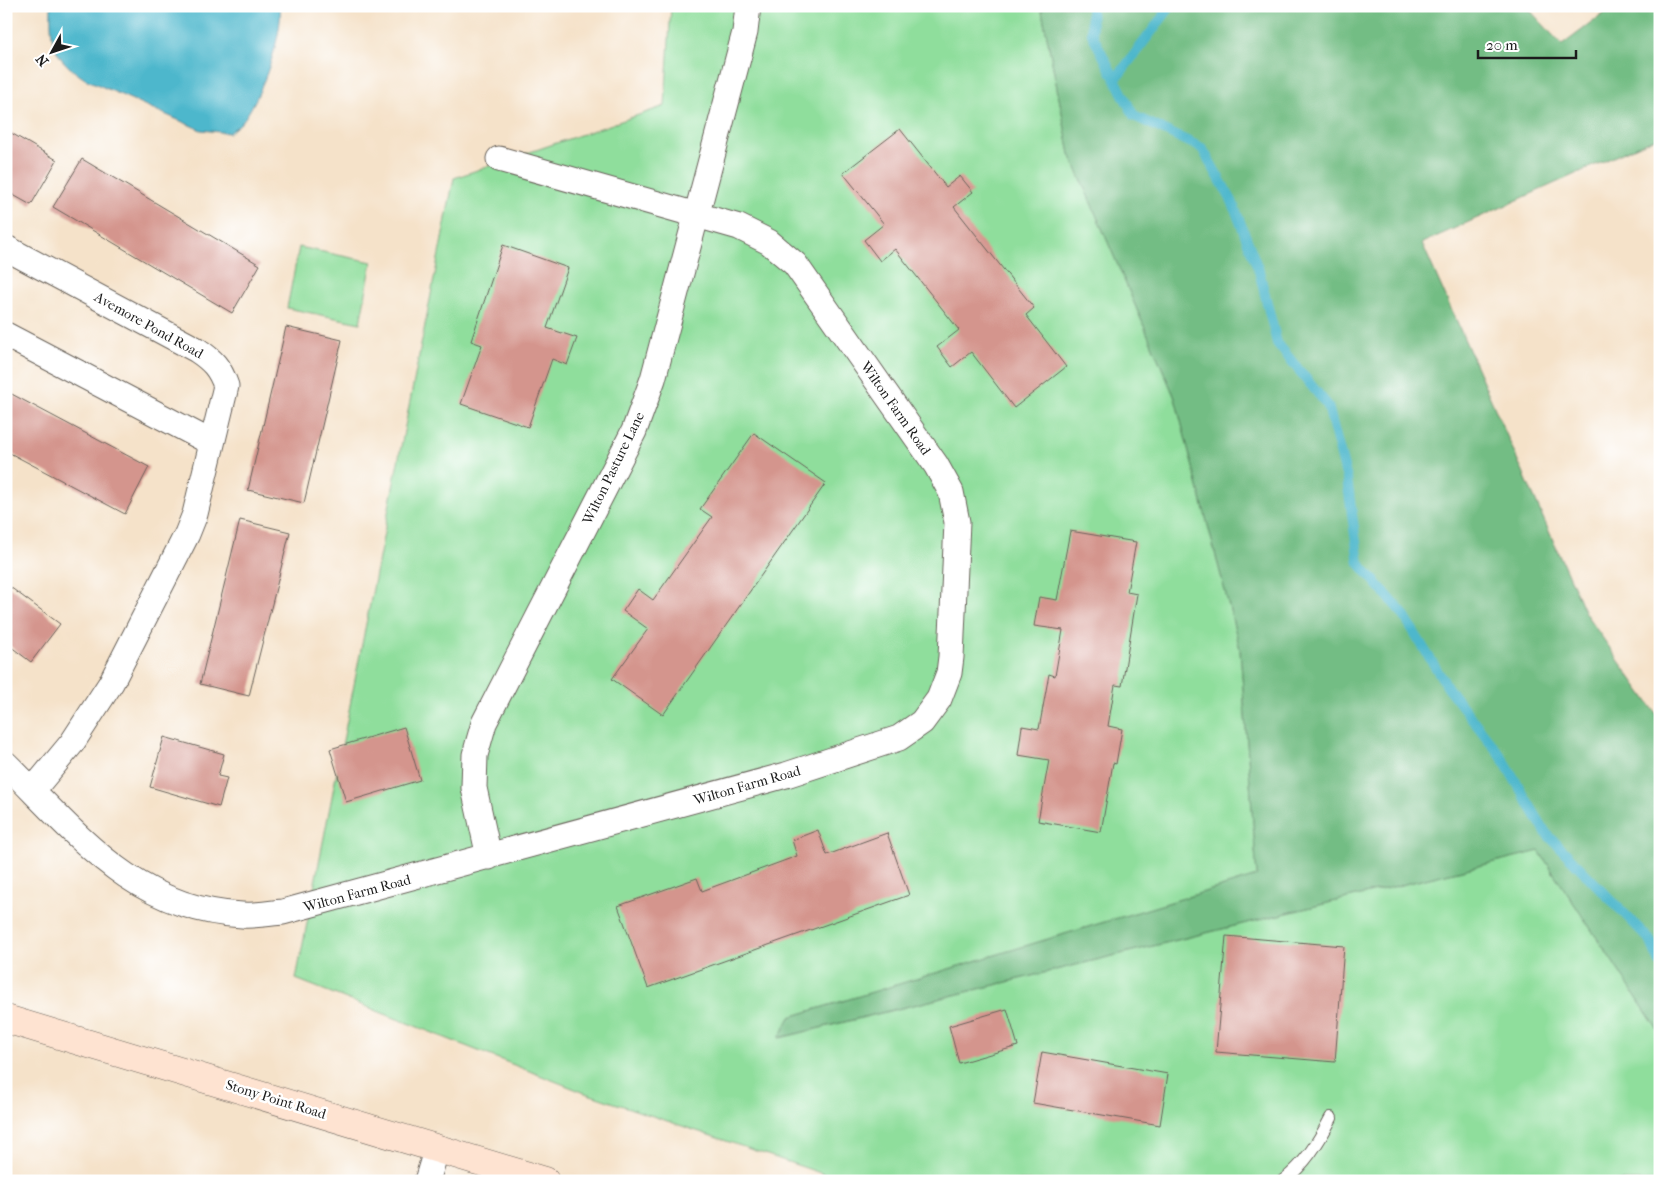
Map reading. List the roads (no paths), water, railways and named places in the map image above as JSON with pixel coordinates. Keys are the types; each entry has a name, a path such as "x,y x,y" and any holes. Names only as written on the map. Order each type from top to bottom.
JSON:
{"main road":[{"name":"Stony Point Road","path":"6,1019 545,1181"}],"street":[{"name":"Wilton Pasture Lane","path":"489,857 474,788 475,755 484,723 634,431 654,379 745,32 748,6"},
{"name":"Wilton Farm Road","path":"6,764 103,859 135,883 164,898 203,910 243,915 283,912 786,775 899,738 922,722 939,699 949,673 957,522 950,492 936,465 795,264 762,238 739,227 499,159"},
{"name":"Avemore Pond Road","path":"6,248 211,359 221,370 226,386 194,514 187,534 111,683 72,742 33,790"},
{"path":"6,335 212,443"},
{"path":"427,1181 437,1148"}],"lane":[{"path":"1283,1181 1297,1170 1316,1147 1330,1118"}],"water":[{"path":"51,6 280,6 280,18 274,50 263,84 248,113 241,123 229,133 201,130 85,79 66,64 56,49 51,30"}],"waterway":[{"path":"1091,6 1092,34 1134,116 1202,148 1232,201 1259,271 1277,343 1328,406 1347,479 1359,563 1403,614 1448,688 1501,756 1546,833 1650,940 1660,963"},
{"path":"1115,80 1171,6"}]}
